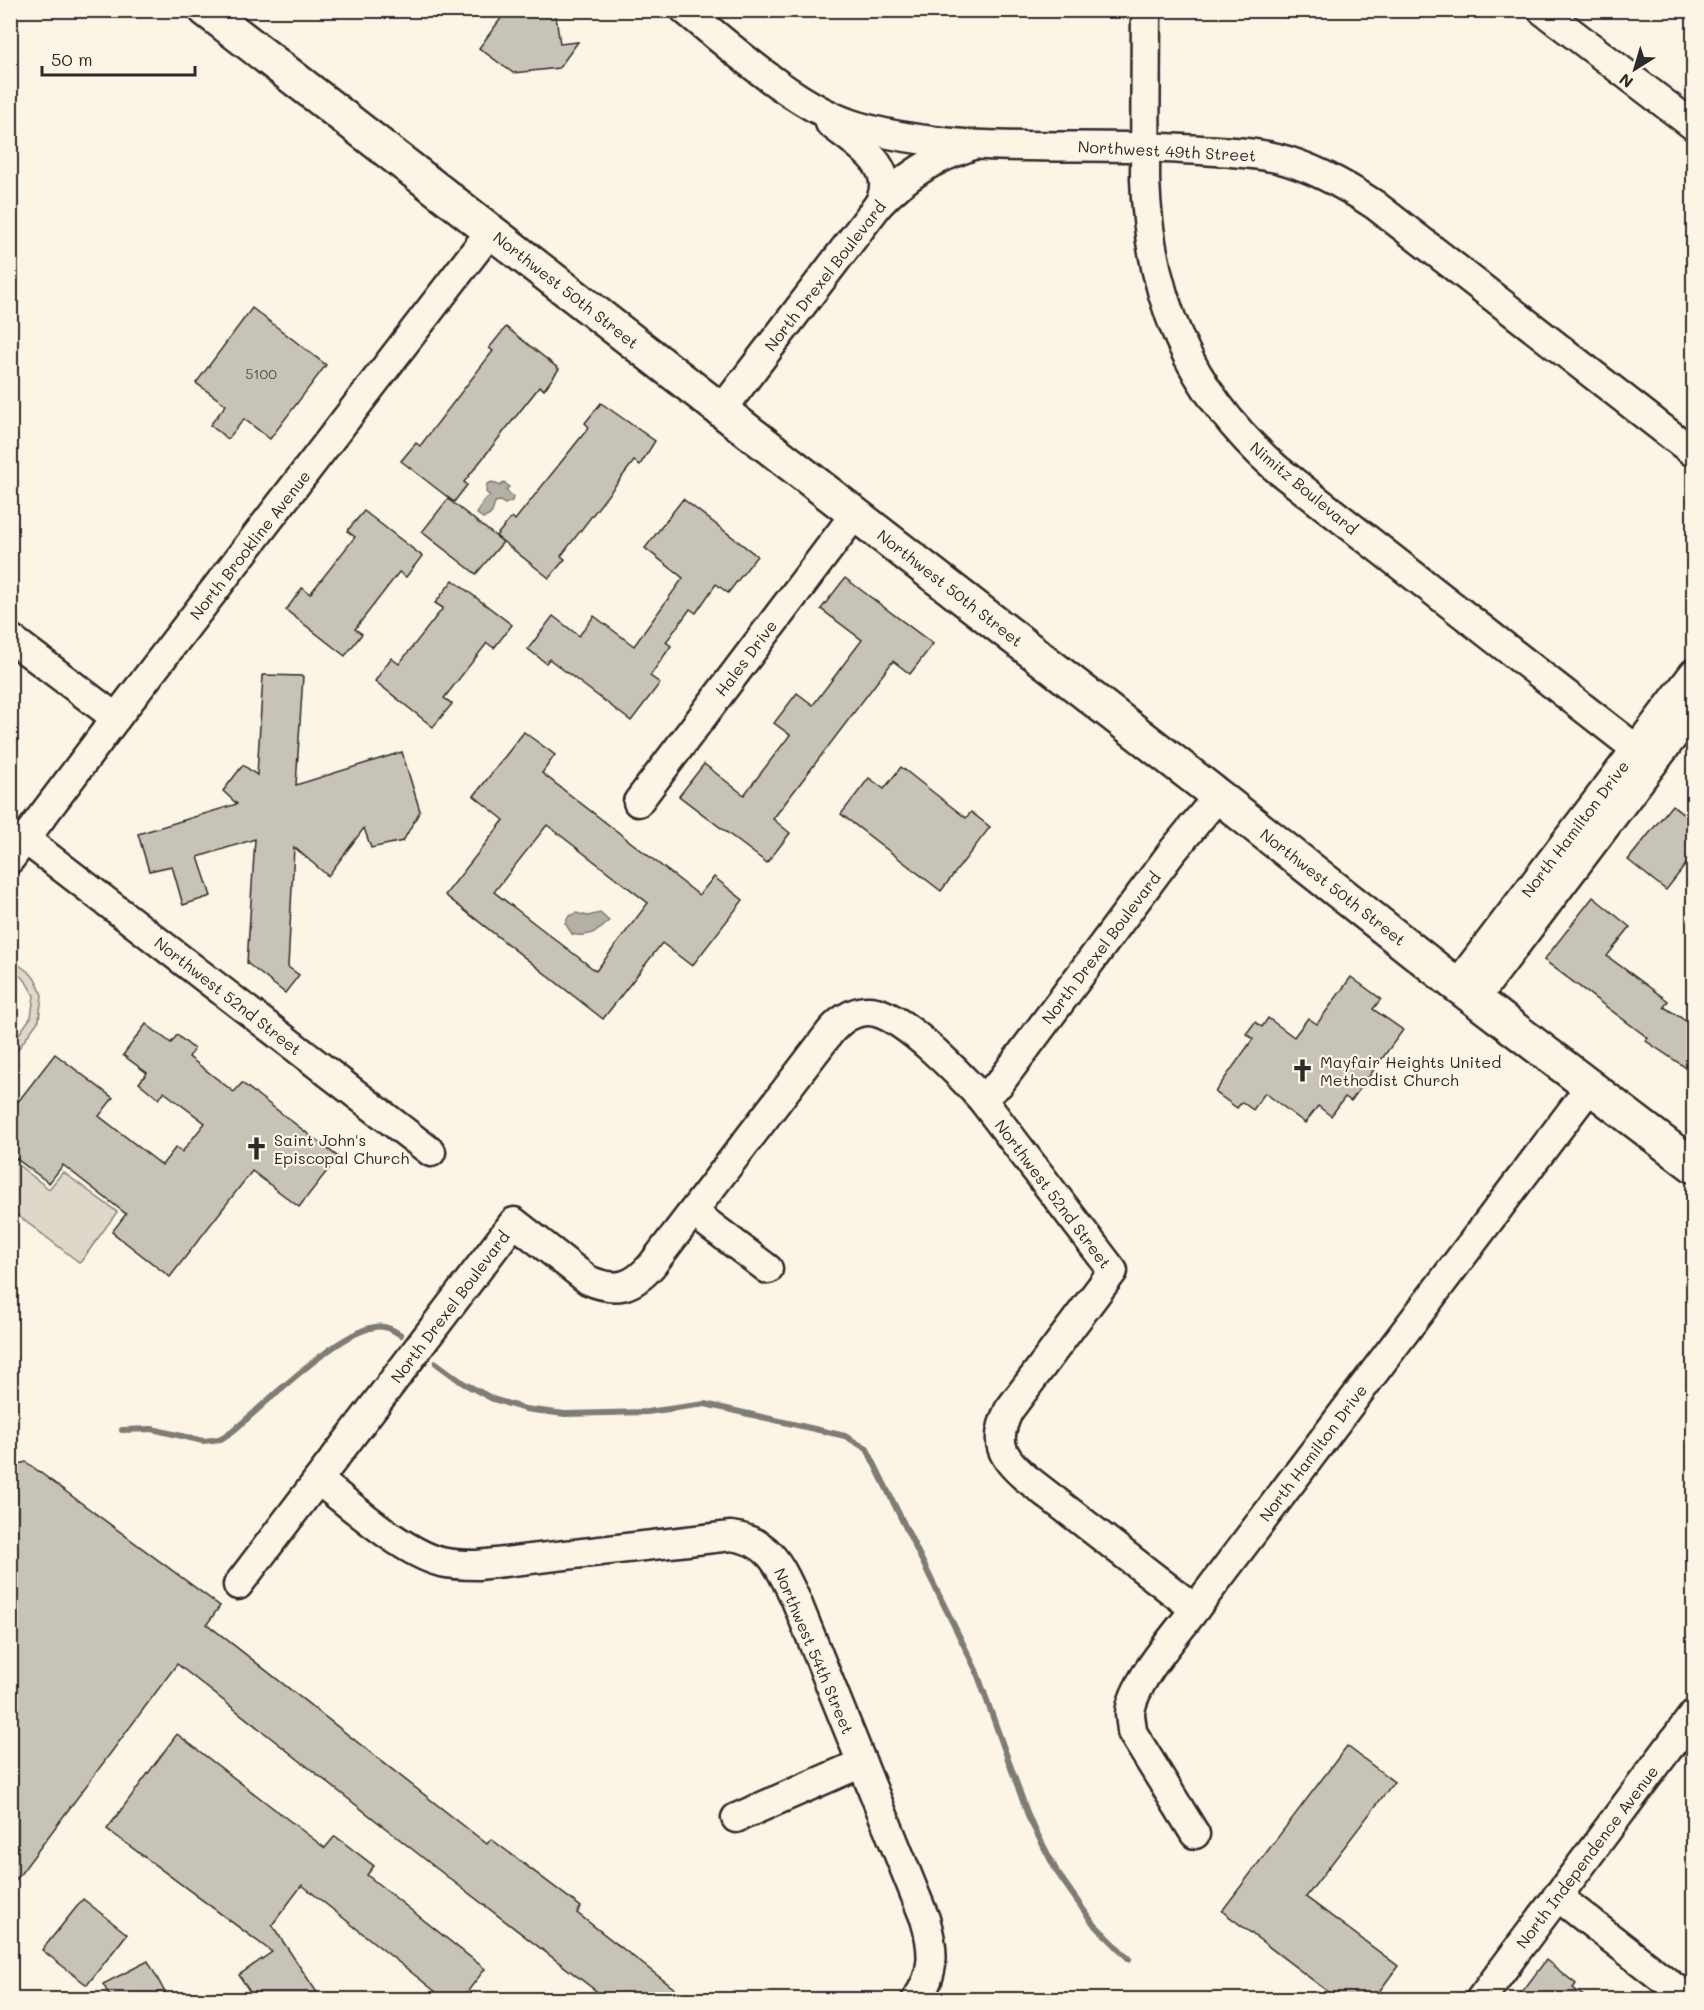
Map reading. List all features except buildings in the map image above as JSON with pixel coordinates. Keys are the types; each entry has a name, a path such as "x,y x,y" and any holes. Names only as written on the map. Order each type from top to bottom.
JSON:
{"main road":[{"name":"Northwest 50th Street","path":"206,10 1218,795 1466,992 1694,1166"}],"street":[{"name":"Northwest 49th Street","path":"685,10 868,154 879,165 885,185 879,204"},
{"name":"Nimitz Boulevard","path":"1146,10 1146,202 1152,252 1166,306 1200,378 1232,425 1294,483 1636,749"},
{"path":"1542,10 1694,126"},
{"name":"Northwest 49th Street","path":"803,101 855,126 923,139 976,144 1224,151 1276,158 1308,168 1348,187 1375,205 1694,453"},
{"name":"North Drexel Boulevard","path":"722,411 879,204 897,185 941,156 976,144"},
{"name":"North Brookline Avenue","path":"18,849 490,232"},
{"name":"Hales Drive","path":"638,802 855,514"},
{"path":"10,638 116,718"},
{"name":"North Hamilton Drive","path":"1466,992 1687,705 1694,673"},
{"name":"North Hamilton Drive","path":"1466,992 1636,749 1687,705"},
{"name":"North Drexel Boulevard","path":"981,1098 999,1084 1165,861 1218,795"},
{"name":"Northwest 52nd Street","path":"18,849 431,1152"},
{"name":"North Drexel Boulevard","path":"238,1585 514,1222 588,1280 602,1286 616,1287 630,1284 643,1276 831,1031 841,1020 858,1012"},
{"name":"Northwest 52nd Street","path":"858,1012 874,1012 891,1018 936,1053 981,1098 1113,1272 1009,1410 1002,1423 999,1438 1003,1452 1012,1465 1026,1478 1195,1610"},
{"name":"North Hamilton Drive","path":"1195,1834 1132,1732 1130,1713 1136,1692 1149,1670 1590,1088"},
{"path":"693,1213 768,1269"},
{"name":"Northwest 54th Street","path":"318,1480 399,1542 422,1555 456,1565 478,1565 730,1536 747,1538 760,1545 772,1556 782,1571 796,1600 925,1918 932,1941 932,1961 929,1977 916,2000"},
{"name":"North Independence Avenue","path":"1480,2000 1694,1714"},
{"path":"736,1818 862,1763"},
{"path":"1557,1896 1690,2000"}],"shaded area":[{"path":"492,482 500,486 504,482 509,487 506,490 513,497 512,501 505,504 500,501 495,502 492,513 483,518 477,514 483,501 490,496 486,492 487,484"},
{"path":"576,913 588,916 600,913 609,921 592,933 572,934 565,923 569,916"},
{"path":"11,959 31,974 42,995 39,1020 11,1059 11,1045 31,1017 34,996 25,980 11,969"},
{"path":"13,1161 49,1189 63,1172 117,1212 80,1263 11,1210 10,1164"}],"waterway":[{"path":"122,1430 152,1429 203,1441 221,1439 302,1371 342,1342 375,1327 389,1328 401,1335"},
{"path":"436,1363 463,1383 493,1399 525,1409 565,1414 647,1412 705,1404 845,1436 867,1449 976,1670 1029,1818 1057,1872 1092,1922 1129,1959"}],"place":[{"name":"Mayfair Heights United Methodist Church","path":"1302,1071"},
{"name":"Saint John's Episcopal Church","path":"256,1149"}]}
